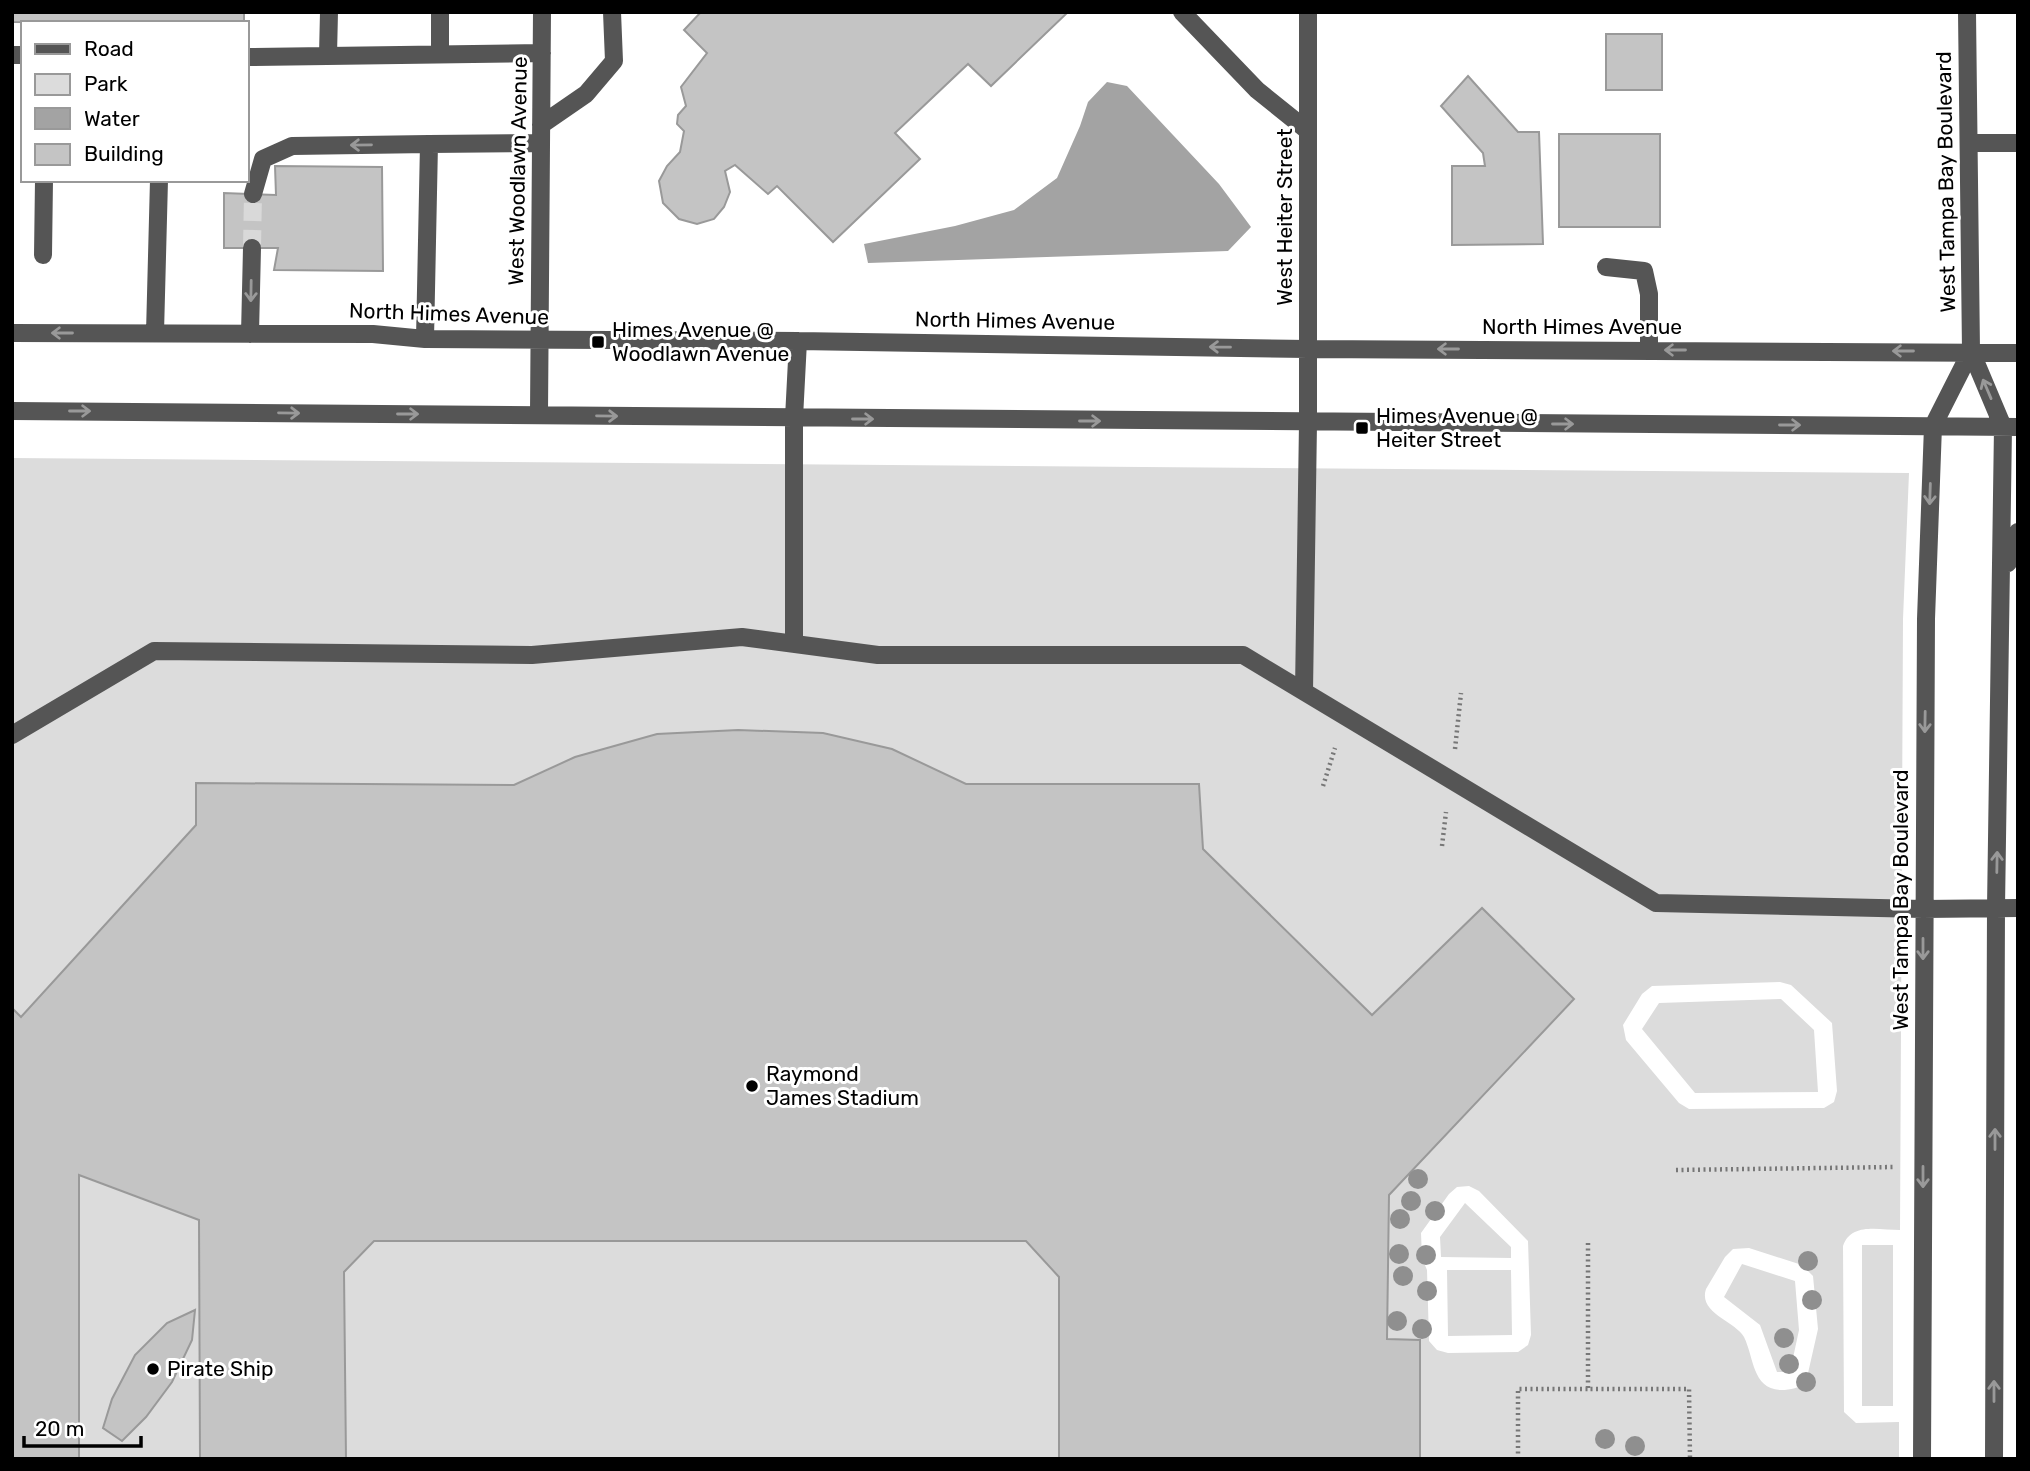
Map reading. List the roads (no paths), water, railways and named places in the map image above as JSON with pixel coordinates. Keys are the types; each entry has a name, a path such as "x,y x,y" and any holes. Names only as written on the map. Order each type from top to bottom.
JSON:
{"street":[{"path":"328,55 329,12"},
{"path":"440,12 440,53"},
{"name":"West Woodlawn Avenue","path":"539,414 542,12"},
{"path":"253,194 263,159 292,146 429,144 541,134 586,94 614,61 612,12"},
{"path":"1182,12 1256,90 1308,131"},
{"name":"West Heiter Street","path":"1304,691 1308,422 1308,12"},
{"name":"West Tampa Bay Boulevard","path":"1967,12 1971,351 2011,427 2000,618 1994,1459"},
{"path":"248,57 542,53"},
{"path":"1969,143 2018,143"},
{"path":"425,340 429,144"},
{"path":"43,255 44,182"},
{"path":"155,333 159,182"},
{"path":"250,334 252,248"},
{"path":"1606,267 1644,271 1648,294 1648,350"},
{"name":"North Himes Avenue","path":"12,333 373,334 425,340 798,341 1308,349 2018,353"},
{"path":"794,644 794,418 798,341"},
{"name":"West Tampa Bay Boulevard","path":"1922,1459 1926,619 1933,426 1971,351"},
{"path":"12,411 2011,427"},
{"path":"2000,618 2011,548 2018,532"},
{"path":"12,736 154,651 532,655 742,637 878,655 1243,654 1656,903 1923,909 2018,908"}],"water":[{"path":"1107,82 1127,86 1219,184 1251,227 1228,251 868,263 864,244 955,226 1014,210 1057,178 1088,102"}],"tunnel":[{"path":"252,248 253,194"}],"place":[{"name":"Himes Avenue @ Woodlawn Avenue","path":"598,342"},
{"name":"Himes Avenue @ Heiter Street","path":"1362,428"},
{"name":"Raymond James Stadium","path":"752,1086"},
{"name":"Pirate Ship","path":"153,1369"}]}
